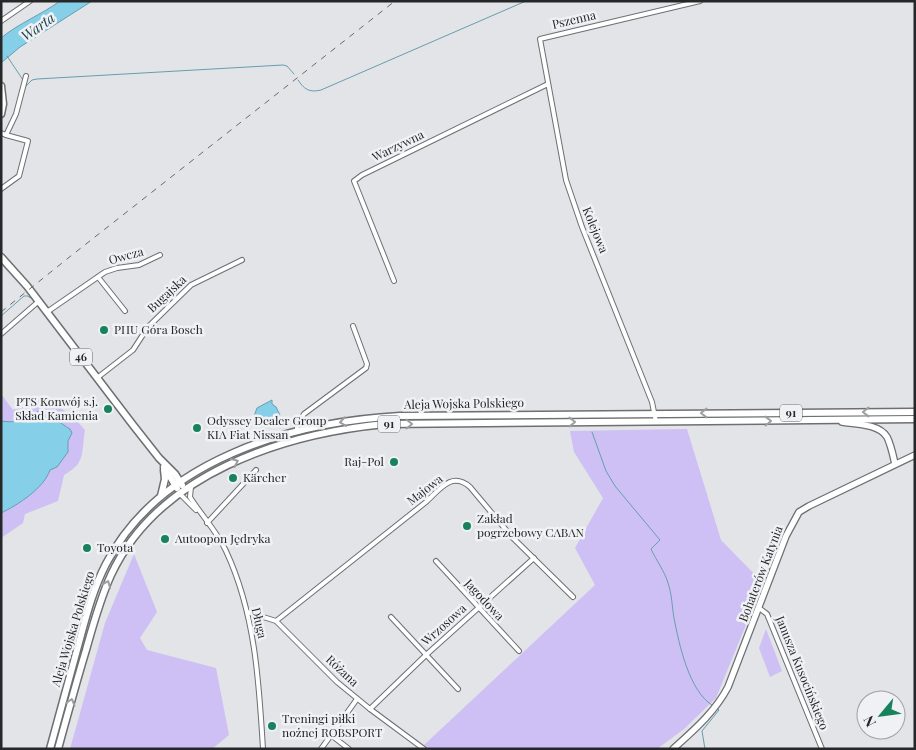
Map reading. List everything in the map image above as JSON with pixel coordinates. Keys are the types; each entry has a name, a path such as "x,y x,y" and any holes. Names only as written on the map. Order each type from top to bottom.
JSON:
{"main road":[{"path":"1,86 3,104 1,114"},
{"name":"46","path":"1,257 39,301 159,458 165,477 161,496"},
{"name":"Aleja Wojska Polskiego","path":"50,749 90,606 102,572 117,545 144,511 178,484 235,453 268,440 297,431 339,422 382,417 915,412"},
{"name":"Aleja Wojska Polskiego","path":"58,749 97,611 111,573 124,552 138,533 186,490 229,465 258,452 289,441 340,430 397,424 915,419"},
{"path":"159,458 178,484 186,490"}],"street":[{"path":"1,21 30,1"},
{"name":"Pszenna","path":"540,39 700,1"},
{"name":"Kolejowa","path":"540,39 561,156 569,188 582,227 652,402 656,422"},
{"path":"1,189 19,176 28,141 4,134 16,114 26,76"},
{"name":"Warzywna","path":"394,281 354,184 355,178 548,84"},
{"name":"Owcza","path":"47,312 112,269 139,265 160,255"},
{"name":"Bugajska","path":"97,378 133,350 148,327 190,285 242,260"},
{"name":"Owcza","path":"98,277 125,311"},
{"path":"1,334 39,301"},
{"path":"297,431 297,424 304,414 366,368 367,364 353,326"},
{"path":"825,420 860,424 882,432 889,442 895,464"},
{"name":"Bohaterów Katynia","path":"673,749 706,719 721,700 728,687 786,536 799,512 915,455"},
{"path":"207,523 256,470"},
{"name":"Majowa","path":"276,621 446,484 458,479 464,481 512,536 573,597"},
{"name":"Długa","path":"186,490 200,513"},
{"name":"Długa","path":"186,490 227,552 247,612 256,659 263,749"},
{"name":"Wrzosowa","path":"370,710 426,655 534,558"},
{"name":"Jagodowa","path":"436,561 519,651"},
{"name":"Janusza Kusocińskiego","path":"758,608 767,614 822,749"},
{"name":"Różana","path":"247,612 276,621 337,682 370,710 424,749"},
{"path":"391,617 458,690"},
{"path":"321,749 357,699"},
{"path":"331,735 350,749"}],"shaded area":[{"path":"1,394 13,410 47,397 75,419 85,430 81,457 76,466 64,475 58,501 25,514 23,523 1,538"},
{"path":"687,429 721,540 763,583 716,698 684,729 657,749 430,749 424,745 595,585 575,548 603,498 574,452 570,431"},
{"path":"134,554 157,612 140,638 147,650 216,668 229,735 212,749 70,749 105,623"},
{"path":"766,629 782,671 770,677 759,648"}],"water":[{"name":"Warta","path":"60,1 92,1 20,47 1,63 1,38"},
{"path":"272,400 272,404 280,415 268,421 256,422 254,416 257,408"},
{"path":"40,410 70,429 72,433 68,441 68,452 57,467 50,470 47,477 36,489 22,501 1,513 1,421 14,421"}],"waterway":[{"path":"298,80 307,90 321,90 526,1"},
{"path":"7,56 23,80"},
{"path":"25,83 26,86 32,80 37,79 283,65 287,66 294,74"},
{"path":"1,316 24,296 30,298"},
{"path":"592,432 606,471 615,486 660,540 651,549 665,575 669,587 674,618 686,666 697,689 712,705"},
{"path":"705,749 702,731 718,709"}],"railway":[{"path":"1,312 395,1"}],"place":[{"name":"PHU Góra Bosch","path":"104,330"},
{"name":"PTS Konwój s.j. Skład Kamienia","path":"108,409"},
{"name":"Odyssey Dealer Group KIA Fiat Nissan","path":"197,428"},
{"name":"Raj-Pol","path":"394,462"},
{"name":"Kärcher","path":"233,478"},
{"name":"Zakład pogrzebowy CABAN","path":"467,526"},
{"name":"Autoopon Jędryka","path":"165,539"},
{"name":"Toyota","path":"87,548"},
{"name":"Treningi piłki nożnej ROBSPORT","path":"272,726"}]}
